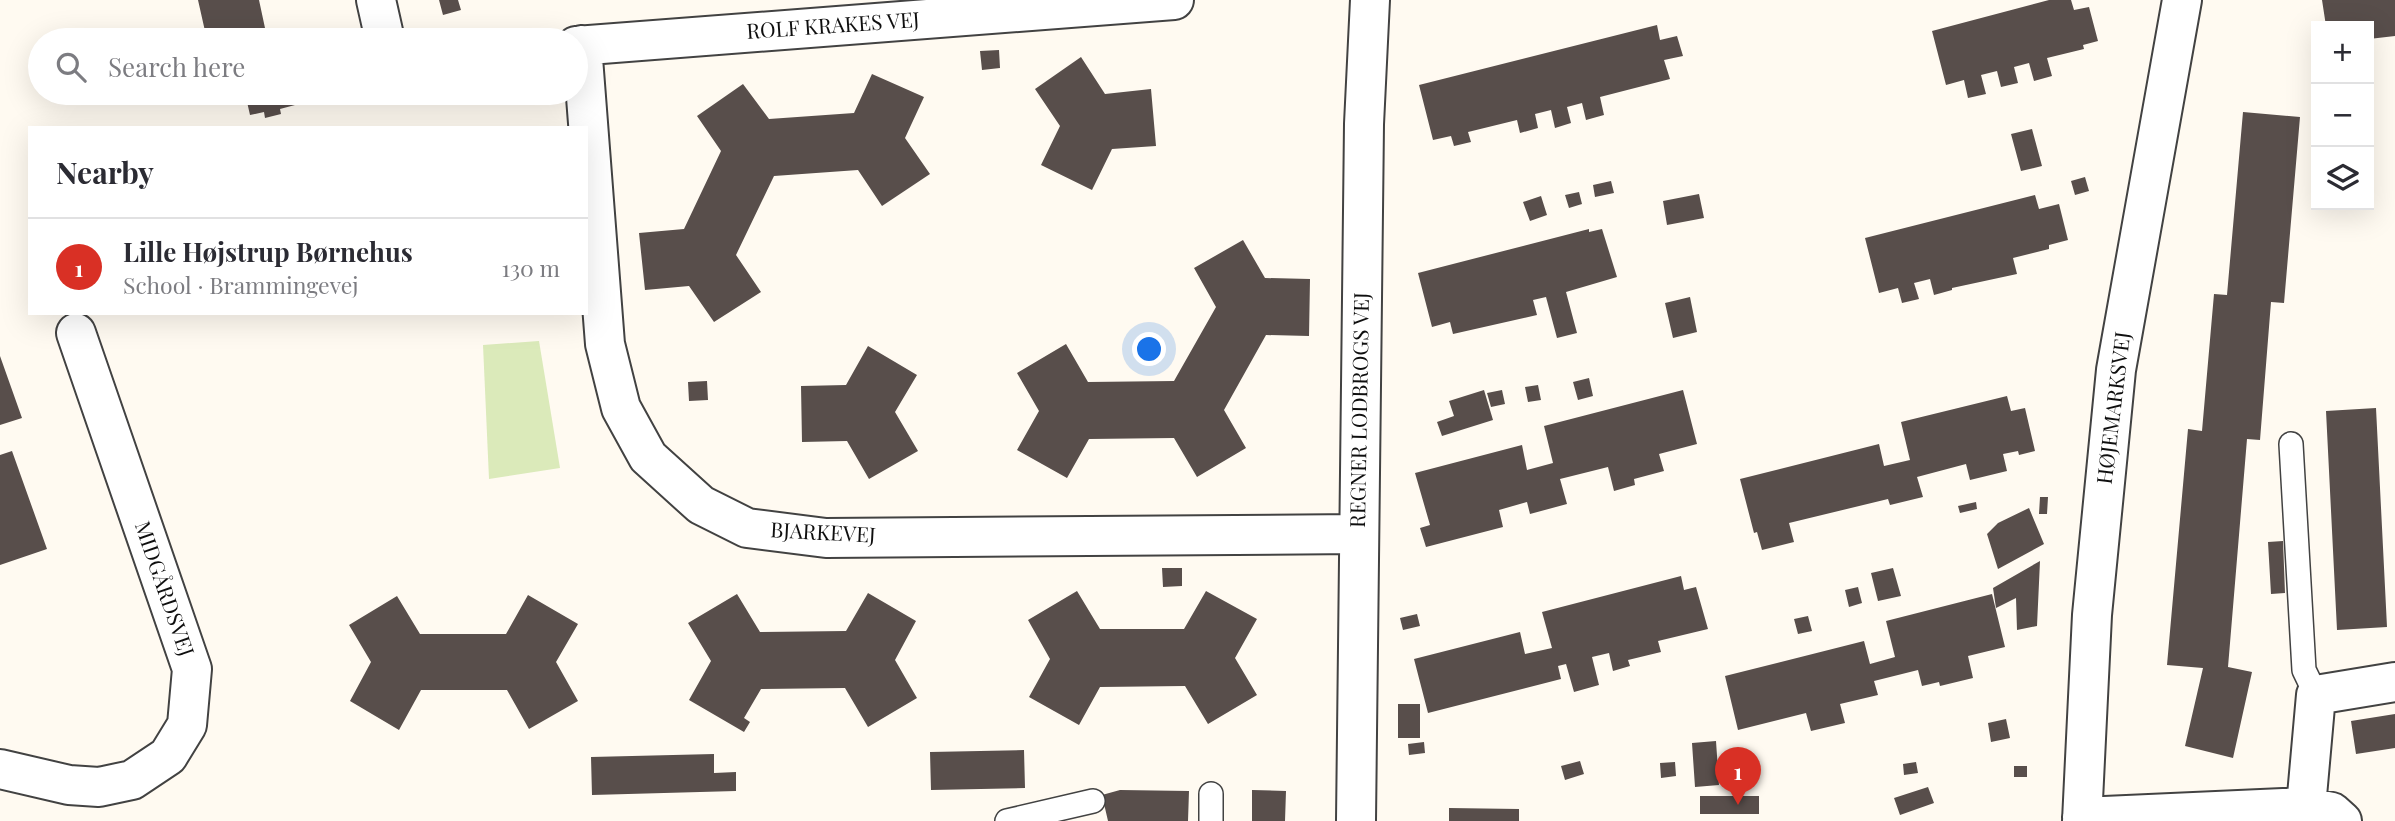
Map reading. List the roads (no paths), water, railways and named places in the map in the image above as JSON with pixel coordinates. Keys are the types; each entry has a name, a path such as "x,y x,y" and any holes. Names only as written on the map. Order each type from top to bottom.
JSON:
{"street":[{"path":"376,0 383,28"},
{"name":"ROLF KRAKES VEJ","path":"588,45 1174,0"},
{"name":"REGNER LODBROGS VEJ","path":"1356,821 1364,124 1370,0"},
{"name":"HØJEMARKSVEJ","path":"2082,819 2092,615 2116,370 2182,0"},
{"name":"BJARKEVEJ","path":"584,105 586,126"},
{"name":"BJARKEVEJ","path":"588,149 605,344 621,408 648,457 701,505 747,528 826,538 1359,534"},
{"name":"MIDGÅRDSVEJ","path":"0,769 69,785 99,787 132,780 168,756 187,725 192,669 76,333"},
{"path":"2306,807 2316,695 2395,682"},
{"path":"2082,819 2306,807 2332,812 2342,821"}],"lane":[{"path":"2291,444 2304,670 2316,695"},
{"path":"1211,794 1211,821"},
{"path":"1007,821 1093,801"}],"place":[{"name":"Lille Højstrup Børnehus","path":"1738,805"}]}
